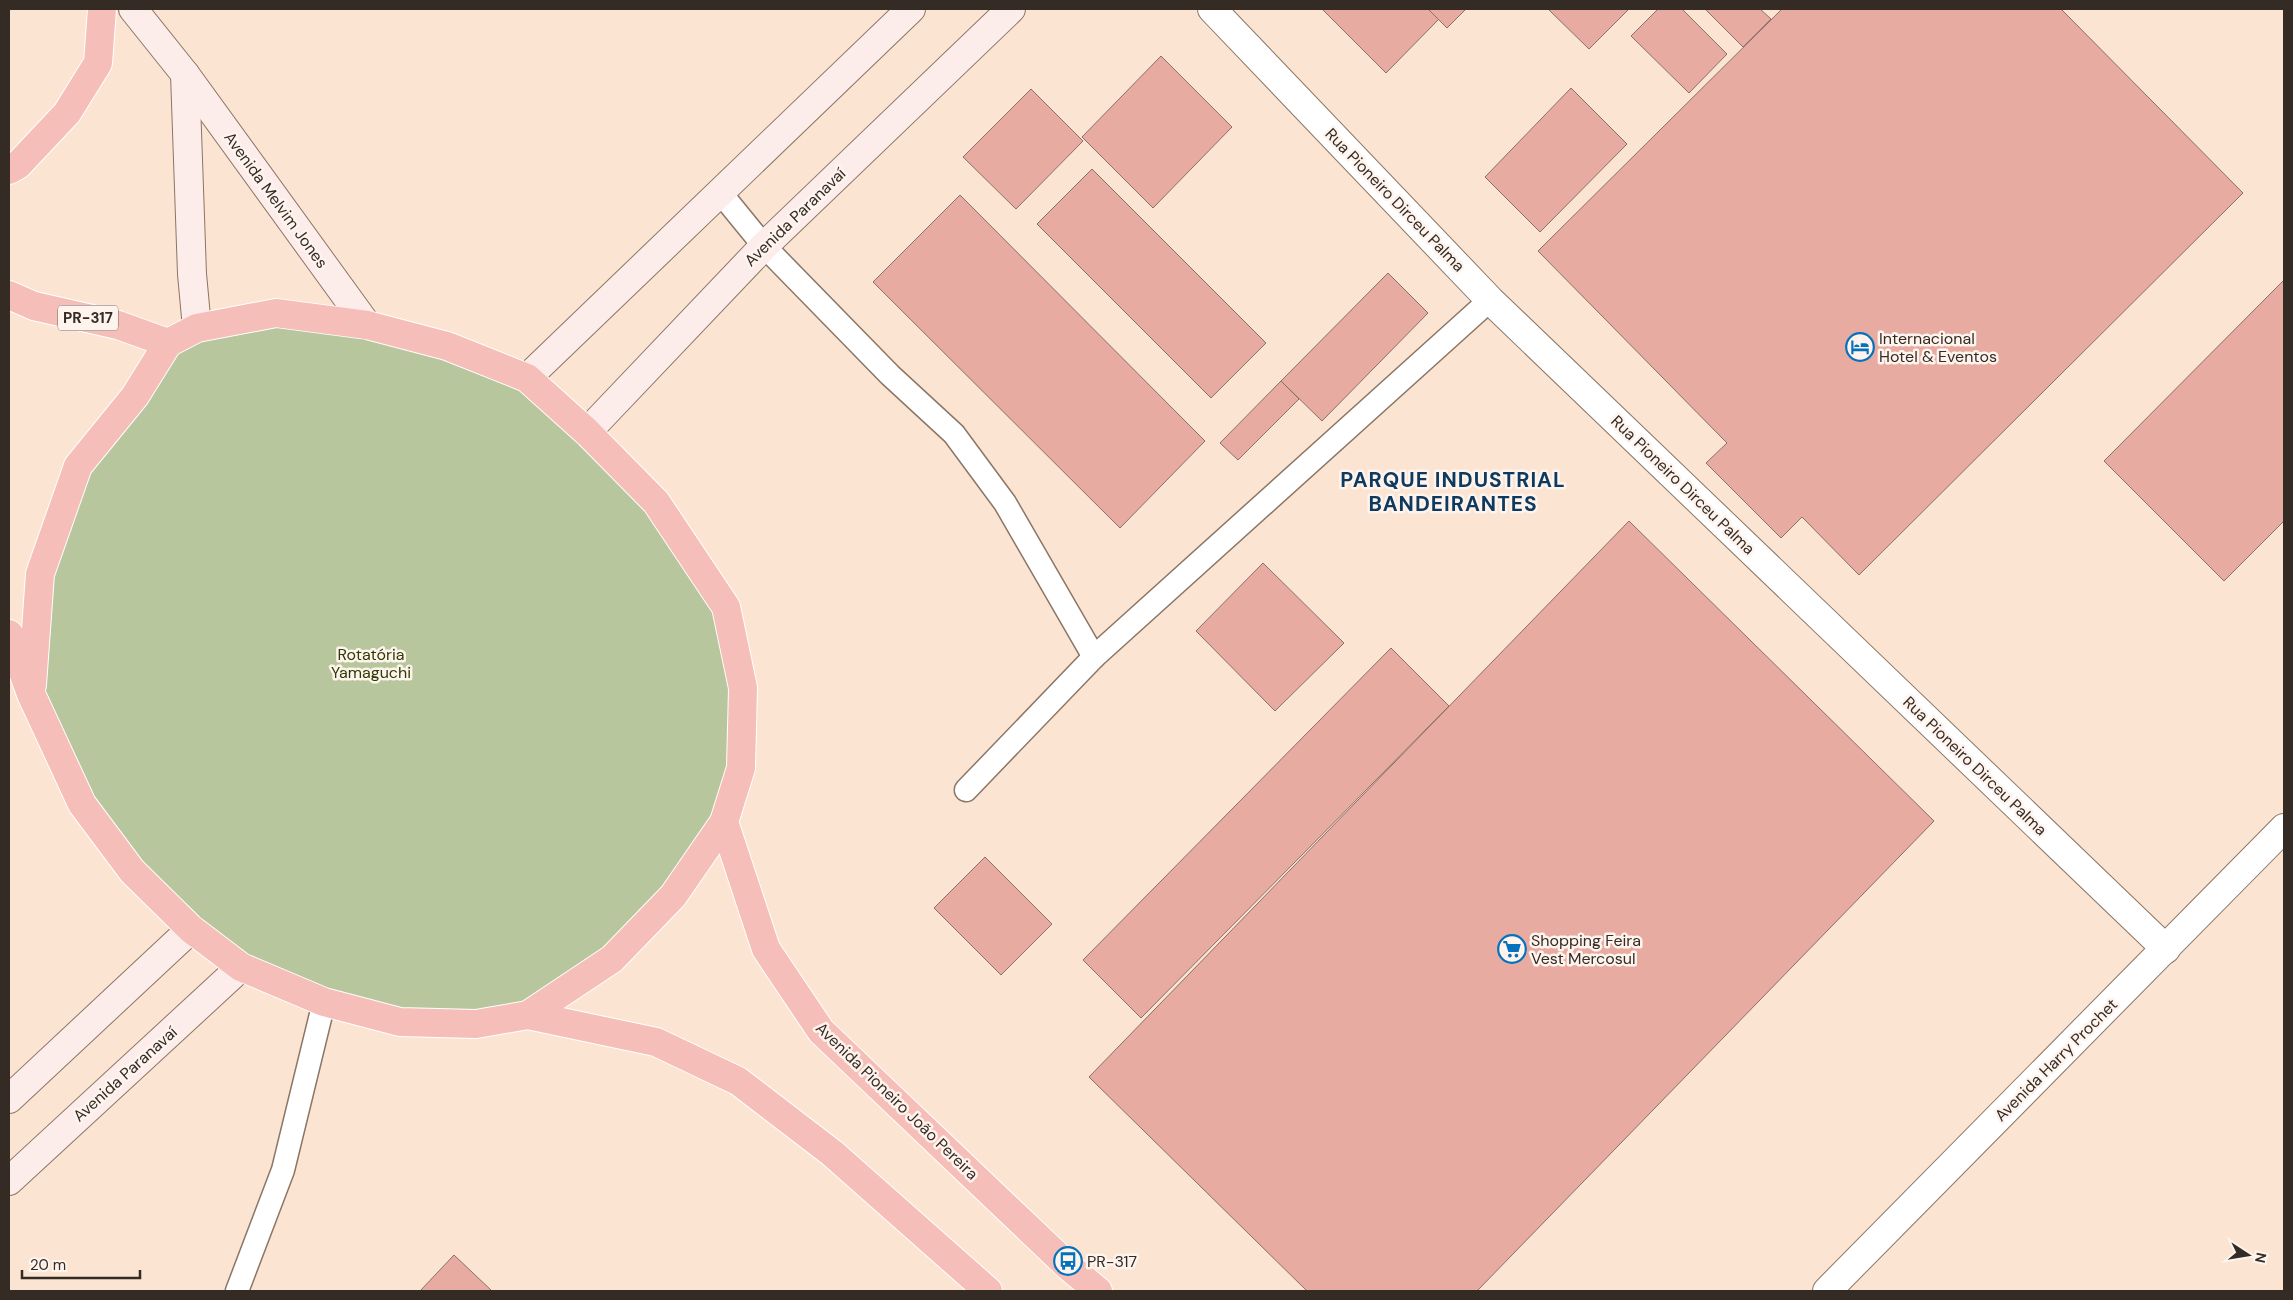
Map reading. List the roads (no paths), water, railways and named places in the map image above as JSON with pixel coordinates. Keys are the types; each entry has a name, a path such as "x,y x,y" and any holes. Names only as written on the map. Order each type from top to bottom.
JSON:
{"highway":[{"path":"9,170 18,166 67,113 98,63 102,9"},
{"name":"PR-317","path":"9,295 34,306 118,325 168,343"},
{"path":"32,694 40,574 78,466 135,396 168,343 197,328 276,313 367,325 446,346 527,378 588,432 656,502 726,607 743,688 741,768 724,822 673,896 612,959 528,1015"},
{"path":"9,634 32,694 82,804 132,872 191,928 241,967 324,1002 400,1022 476,1024 528,1015 656,1042 738,1081 832,1153 988,1291"},
{"name":"Avenida Pioneiro João Pereira","path":"724,822 766,949 821,1031 1069,1267 1098,1291"}],"street":[{"name":"Avenida Melvim Jones","path":"133,9 185,74 367,325"},
{"path":"527,378 719,191 911,9"},
{"name":"Avenida Paranavaí","path":"588,432 764,246 1011,9"},
{"name":"Rua Pioneiro Dirceu Palma","path":"1212,9 1490,300 2166,949"},
{"path":"185,74 192,274 197,328"},
{"name":"Avenida Harry Prochet","path":"1827,1291 2284,828"},
{"path":"9,1099 191,928"},
{"name":"Avenida Paranavaí","path":"9,1181 241,967"}],"lane":[{"path":"719,191 764,246 890,375 954,434 1004,503 1094,657"},
{"path":"966,790 1094,657 1490,300"},
{"path":"237,1291 283,1170 324,1002"}],"place":[{"name":"Internacional Hotel & Eventos","path":"1860,347"},
{"name":"Shopping Feira Vest Mercosul","path":"1512,949"},
{"name":"PR-317","path":"1068,1261"}],"district":[{"name":"PARQUE INDUSTRIAL BANDEIRANTES","path":"1453,492"}],"park label":[{"name":"Rotatória Yamaguchi","path":"371,663"}]}
